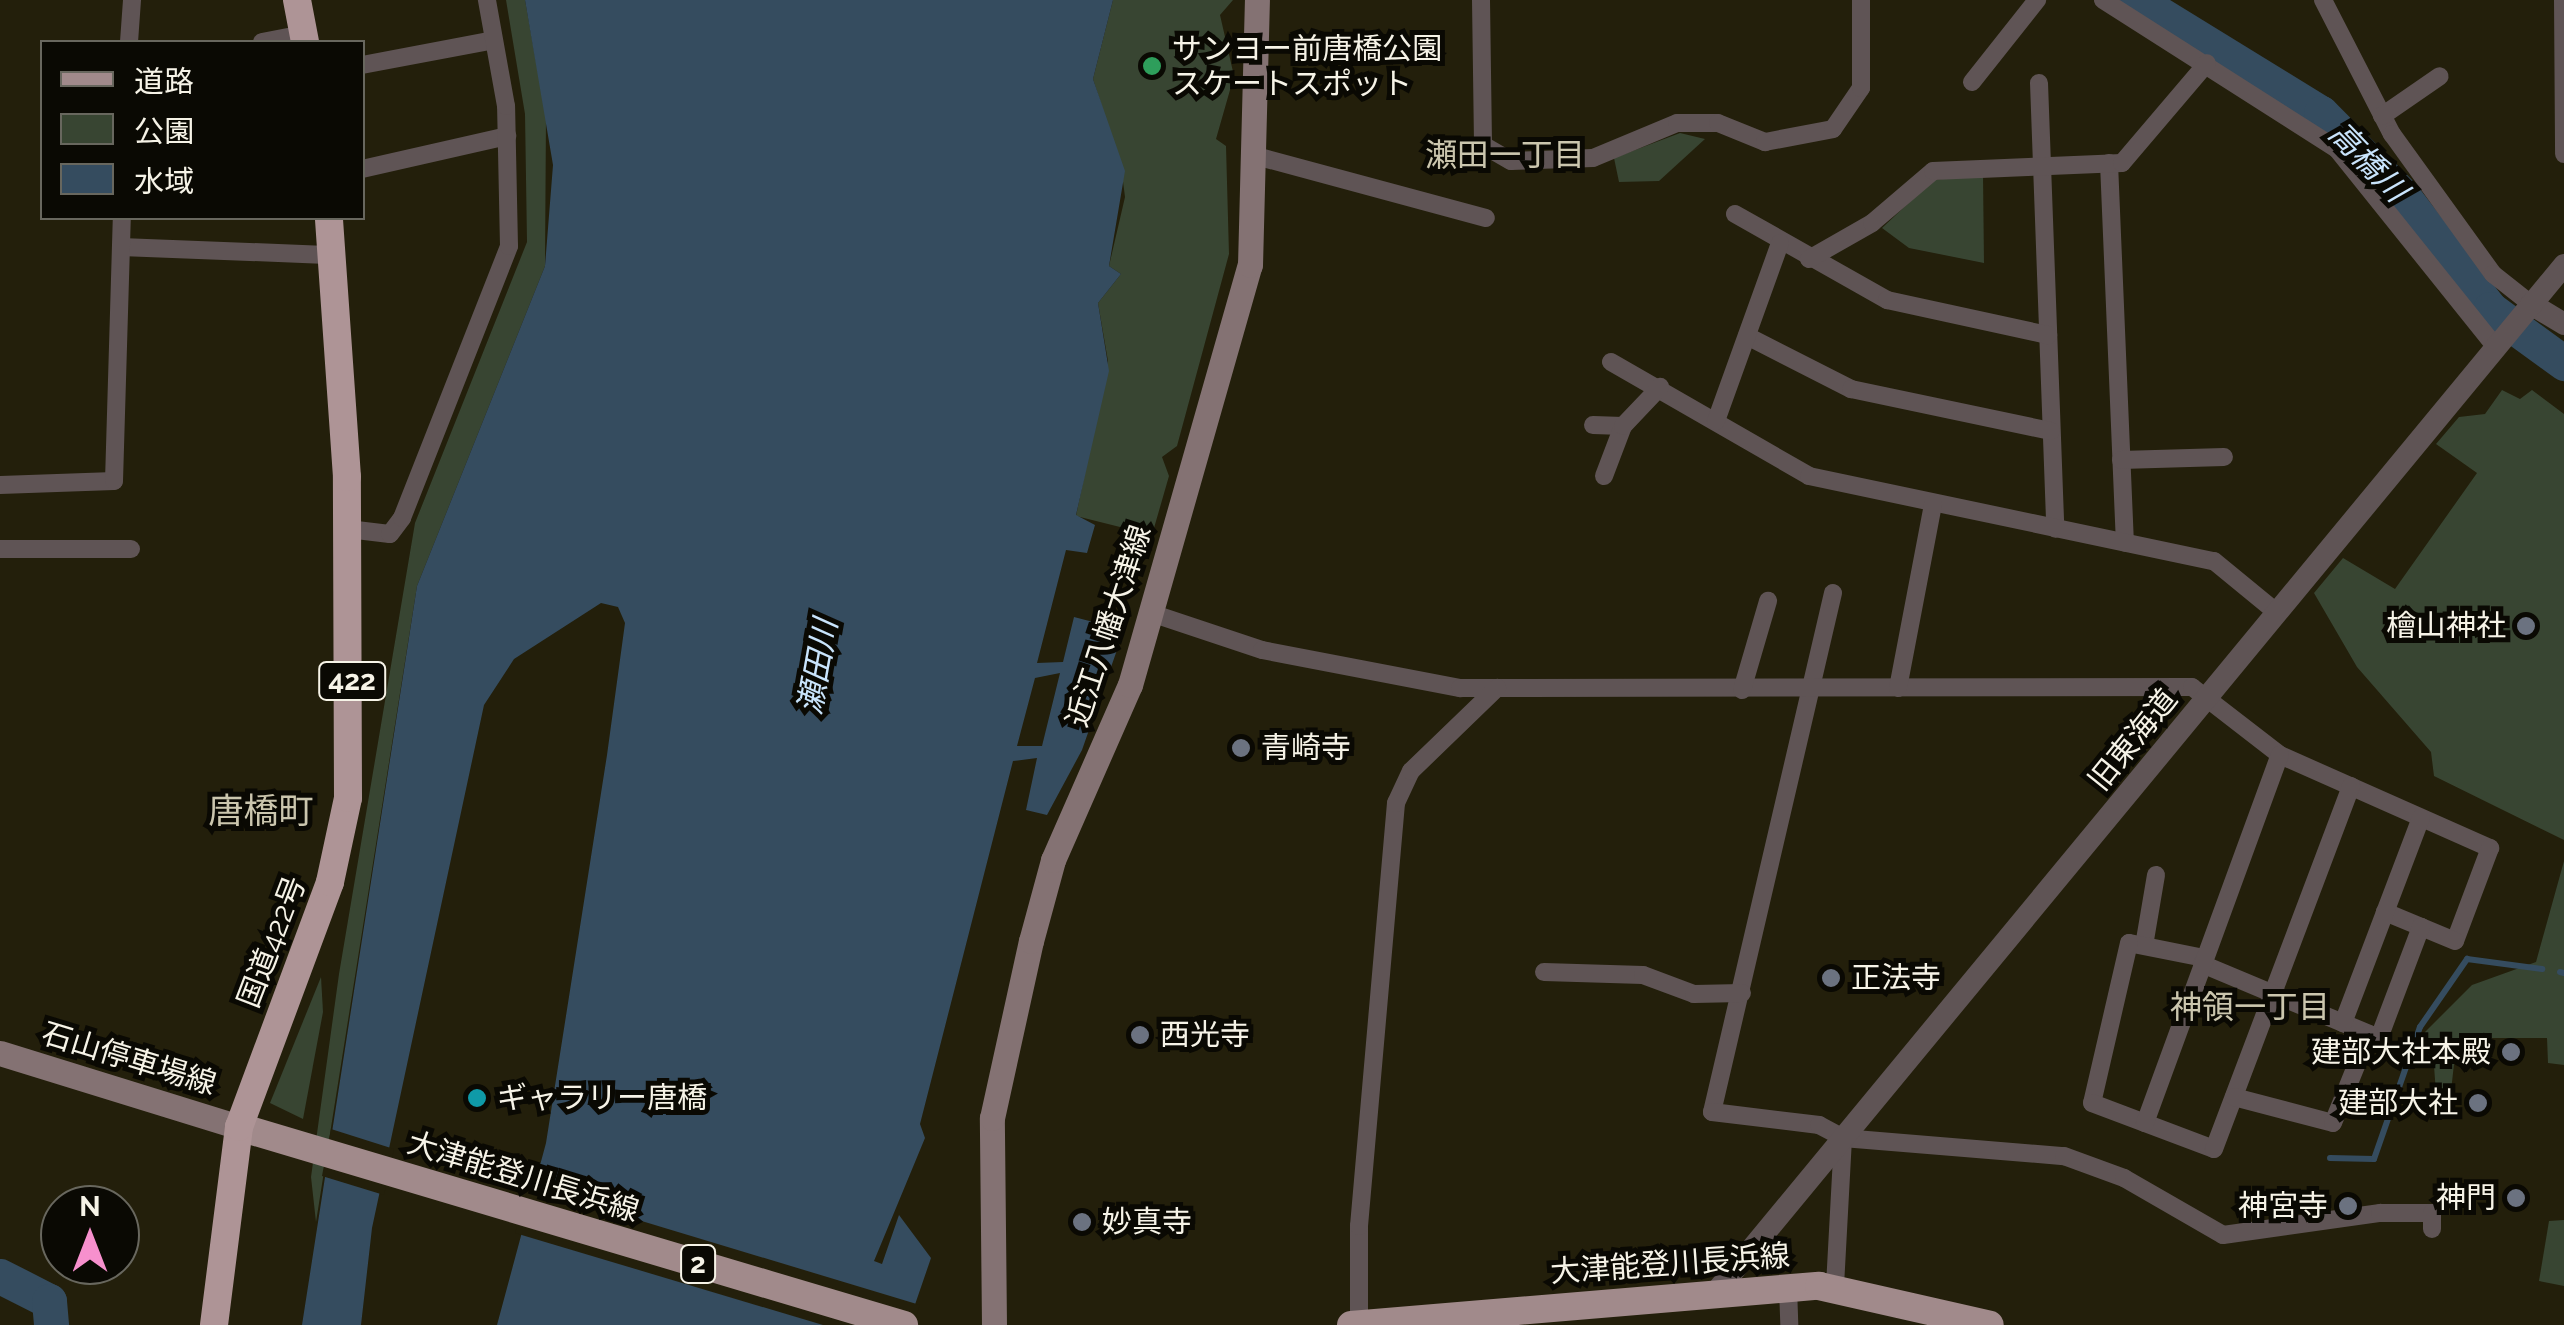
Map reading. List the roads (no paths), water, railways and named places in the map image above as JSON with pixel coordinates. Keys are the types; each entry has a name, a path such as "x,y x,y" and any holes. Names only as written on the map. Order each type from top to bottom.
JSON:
{"highway":[{"path":"297,0 304,38"},
{"name":"国道422号","path":"214,1325 239,1126 344,828 348,529 330,220"}],"main road":[{"name":"近江八幡大津線","path":"994,1325 995,1096 1053,860 1122,708 1250,265 1256,156 1257,0"},
{"name":"石山停車場線","path":"0,1054 239,1126"},
{"name":"大津能登川長浜線","path":"239,1126 904,1325"},
{"name":"大津能登川長浜線","path":"1352,1325 1531,1316 1656,1296 1835,1286 1990,1325"},
{"path":"1656,1296 1656,1325"}],"street":[{"path":"129,40 132,0"},
{"path":"348,529 390,534 402,518 510,246 507,136 487,0"},
{"path":"1481,0 1483,145 1497,159 1578,161 1677,122 1718,124 1765,142 1834,128 1861,88 1860,0"},
{"path":"1972,82 2037,0"},
{"path":"2103,0 2338,149 2499,342"},
{"path":"2323,0 2382,116 2471,246 2527,308 2564,324"},
{"path":"2556,1 2564,154"},
{"path":"365,64 494,40"},
{"path":"1809,259 1872,223 1933,171 2110,163 2144,144 2206,63"},
{"path":"2382,116 2440,76"},
{"path":"2039,83 2055,529"},
{"path":"365,168 507,136"},
{"path":"1256,156 1486,218"},
{"path":"2110,163 2125,543"},
{"path":"1735,214 1886,300 2048,335"},
{"path":"0,485 114,482 122,220"},
{"path":"1716,421 1780,243"},
{"path":"121,247 334,254"},
{"name":"旧東海道","path":"1716,1292 2564,265"},
{"path":"1747,336 1850,389 2052,431"},
{"path":"1610,362 1660,387 1809,476 2214,561 2276,612"},
{"path":"1604,476 1623,426 1660,387"},
{"path":"1593,425 1623,426"},
{"path":"2121,460 2224,457"},
{"path":"1898,688 1933,504"},
{"path":"0,549 131,549"},
{"path":"1833,593 1806,692 1742,993 1712,1112 1819,1125 1844,1138 2076,1159 2223,1235 2380,1213 2432,1213 2432,1229"},
{"path":"1742,690 1768,602"},
{"path":"1151,613 1292,657 1497,688 1806,692 2192,687 2280,755 2490,848 2455,940 2385,912"},
{"path":"1359,1324 1359,1226 1396,803 1412,771 1497,688"},
{"path":"2145,1123 2280,755"},
{"path":"2350,786 2274,994 2214,1148 2092,1103 2129,943 2145,940 2203,961 2274,994 2379,1038 2421,928"},
{"path":"2343,1023 2421,818"},
{"path":"2145,940 2156,875"},
{"path":"1544,972 1642,975 1694,994 1742,993"},
{"path":"2234,1097 2334,1123 2369,1034"},
{"path":"1835,1286 1844,1138"},
{"path":"1788,1287 1788,1325"}],"water":[{"name":"瀬田川","path":"525,0 1113,0 1093,79 1125,171 1109,266 1121,274 1098,303 1109,371 1076,515 1095,525 1087,553 1066,550 1037,663 1063,662 1074,617 1124,630 1082,750 1047,815 1026,810 1037,758 1013,761 920,1124 925,1138 874,1261 882,1264 899,1215 931,1258 908,1325 497,1325 546,1143 607,755 625,623 618,607 601,603 514,659 484,705 372,1228 361,1325 302,1325 417,586 545,266 553,165","holes":["1060,673 1042,746 1017,746 1035,678"]}],"waterway":[{"name":"高橋川","path":"2137,0 2321,113 2403,196 2490,309 2564,363"},
{"path":"2330,1158 2374,1159 2420,1027 2467,959 2542,969"},
{"path":"2560,972 2564,973"},
{"path":"0,1276 49,1301 51,1325"}],"place":[{"name":"サンヨー前唐橋公園 スケートスポット","path":"1152,66"},
{"name":"檜山神社","path":"2526,626"},
{"name":"青崎寺","path":"1241,748"},
{"name":"正法寺","path":"1831,978"},
{"name":"西光寺","path":"1140,1035"},
{"name":"建部大社本殿","path":"2511,1052"},
{"name":"ギャラリー唐橋","path":"477,1098"},
{"name":"建部大社","path":"2478,1103"},
{"name":"神門","path":"2516,1198"},
{"name":"神宮寺","path":"2348,1206"},
{"name":"妙真寺","path":"1082,1222"}],"district":[{"name":"瀬田一丁目","path":"1505,155"},
{"name":"唐橋町","path":"261,811"},
{"name":"神領一丁目","path":"2250,1007"}]}
